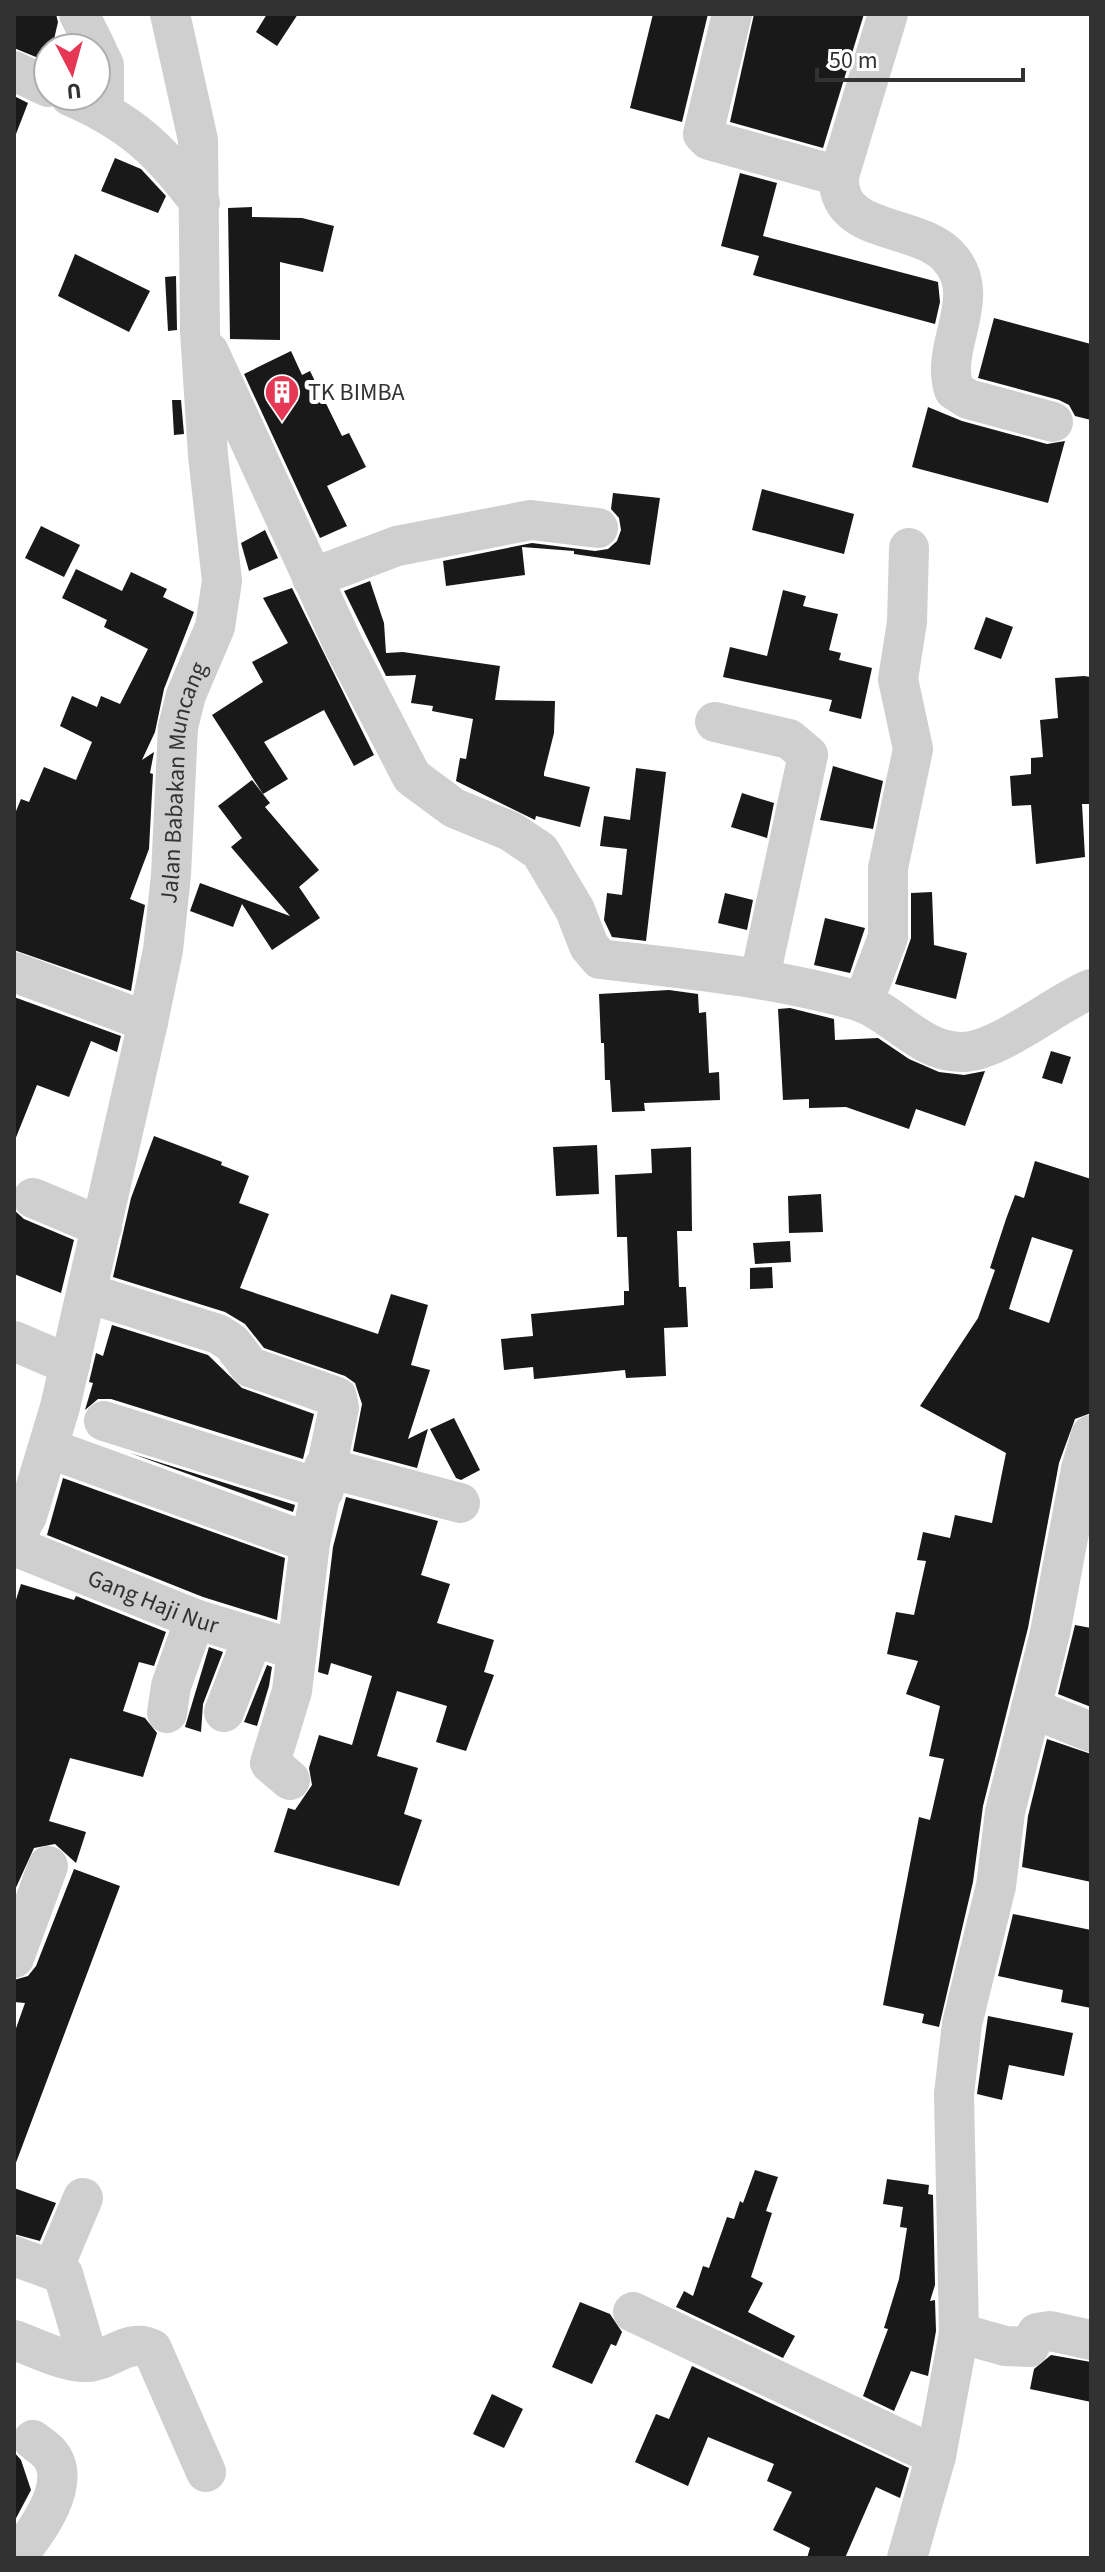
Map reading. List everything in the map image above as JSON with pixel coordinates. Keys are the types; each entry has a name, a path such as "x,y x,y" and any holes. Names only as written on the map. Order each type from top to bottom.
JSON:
{"street":[{"path":"79,14 88,32"},
{"name":"Jalan Babakan Muncang","path":"14,1539 27,1516 70,1365 148,1022 163,950 171,875 178,727 186,695 215,627 222,581 208,455 200,331 198,140 170,14"},
{"path":"732,14 703,134 709,140 839,176"},
{"path":"888,14 839,176 839,190 846,208 874,224 913,234 937,246 962,274 965,295 949,376 954,390 968,399 1053,422"},
{"path":"101,112 152,144 200,203"},
{"path":"200,331 376,713 412,777 454,808 510,831 540,851 575,910 595,955 600,959 760,977 863,1003 906,1031 960,1052 983,1047 1091,989"},
{"path":"312,578 397,546 531,520 598,528"},
{"path":"863,1003 888,937 888,868 913,749 898,679 907,622 909,548"},
{"path":"715,722 789,739 808,755 760,977"},
{"path":"14,972 148,1022"},
{"path":"33,1198 102,1227"},
{"path":"87,1293 218,1334 232,1343 250,1367 335,1396 339,1408 310,1543 292,1691 270,1763 290,1780"},
{"path":"14,1341 70,1365"},
{"path":"104,1421 324,1479 460,1503"},
{"path":"907,2558 936,2456 959,2333 954,2094 960,2038 996,1886 1005,1812 1059,1593 1081,1469 1091,1435"},
{"path":"48,1448 310,1543"},
{"name":"Gang Haji Nur","path":"14,1546 195,1619 296,1650"},
{"path":"167,1713 171,1686 195,1619"},
{"path":"224,1712 253,1637"},
{"path":"1031,1708 1091,1732"},
{"path":"14,1958 48,1866"},
{"path":"53,2269 83,2198"},
{"path":"14,2256 63,2274 89,2362"},
{"path":"633,2312 936,2456"},
{"path":"959,2333 1017,2348 1029,2347 1037,2333 1050,2331 1091,2340"},
{"path":"14,2340 78,2362 89,2362 134,2345 152,2349 206,2472"},
{"path":"16,2558 40,2526 57,2480 54,2461 33,2440"}],"building":[{"path":"14,14 56,14 56,32 32,32 32,55 14,48"},
{"path":"267,14 298,14 277,46 256,32"},
{"path":"653,14 708,14 682,122 630,108"},
{"path":"754,14 864,14 823,148 730,122"},
{"path":"14,96 28,103 16,134 14,134"},
{"path":"115,158 141,169 166,196 158,213 101,191"},
{"path":"740,173 777,183 763,236 938,282 940,302 935,324 753,275 759,256 721,246"},
{"path":"252,207 252,217 302,218 334,226 323,272 280,262 280,340 230,339 228,208"},
{"path":"75,254 150,291 129,332 58,296"},
{"path":"176,276 177,330 168,331 165,277"},
{"path":"994,318 1091,344 1091,420 1075,416 1069,405 1059,400 978,378"},
{"path":"291,351 302,375 310,371 342,436 349,433 366,467 327,486 347,526 320,538 244,374"},
{"path":"172,400 181,400 184,434 174,435"},
{"path":"928,407 962,421 1047,444 1065,441 1048,503 912,467"},
{"path":"762,489 854,514 844,554 752,530"},
{"path":"613,493 660,498 650,565 574,554 574,551 522,547 525,575 446,586 443,561 532,543 595,551 608,549 617,541 621,530 619,518 611,509"},
{"path":"41,526 80,545 64,577 25,558"},
{"path":"265,530 278,558 249,571 241,543"},
{"path":"76,569 122,591 131,572 167,589 163,597 194,612 164,689 155,732 142,760 154,752 150,773 153,774 149,849 130,899 145,905 131,991 14,950 14,816 21,799 29,802 44,767 76,780 92,742 60,726 72,696 97,707 101,696 120,704 148,649 104,627 107,620 62,598"},
{"path":"370,581 384,623 386,653 403,652 500,666 495,700 555,701 554,733 544,776 590,787 580,827 536,816 535,820 456,781 460,758 466,759 473,719 432,711 433,706 411,703 416,675 386,676 344,591"},
{"path":"292,588 374,755 354,766 324,710 264,742 288,779 263,794 212,715 263,682 252,662 288,643 263,598"},
{"path":"783,590 806,596 803,606 838,614 829,650 841,653 839,660 872,668 861,719 829,711 832,700 723,677 730,647 767,656"},
{"path":"986,617 1013,627 1001,659 974,649"},
{"path":"1091,677 1091,804 1082,804 1085,857 1036,864 1031,805 1012,806 1010,776 1031,774 1031,758 1043,757 1040,720 1058,718 1055,678"},
{"path":"833,766 883,781 873,829 820,820"},
{"path":"636,768 666,772 646,941 612,937 604,920 607,893 622,895 627,849 600,846 604,816 630,820"},
{"path":"252,780 270,803 265,807 319,870 299,887 320,918 272,950 242,904 233,927 190,911 200,883 290,916 231,847 242,838 218,806"},
{"path":"742,793 774,803 767,838 731,827"},
{"path":"932,892 934,945 967,953 956,999 895,984 911,938 911,893"},
{"path":"725,893 753,900 747,930 718,923"},
{"path":"825,918 865,928 850,973 814,965"},
{"path":"669,990 698,994 699,1013 706,1012 709,1073 719,1072 720,1100 644,1103 645,1111 612,1112 610,1080 605,1080 599,994"},
{"path":"14,997 121,1036 117,1052 91,1041 69,1097 37,1085 15,1140"},
{"path":"790,1008 834,1019 835,1040 878,1038 909,1059 939,1072 964,1075 985,1071 965,1126 916,1109 909,1129 846,1107 809,1108 809,1099 783,1100 778,1009"},
{"path":"1051,1051 1071,1057 1062,1084 1042,1078"},
{"path":"154,1136 222,1162 221,1165 249,1176 239,1203 269,1214 240,1288 378,1334 391,1294 428,1305 411,1365 430,1370 408,1439 428,1429 417,1468 353,1451 362,1404 355,1383 345,1376 264,1348 245,1324 225,1312 113,1277 131,1198"},
{"path":"597,1145 599,1194 556,1196 553,1147"},
{"path":"691,1147 692,1231 677,1231 679,1287 686,1287 688,1327 664,1328 666,1376 626,1378 625,1370 534,1379 533,1367 504,1370 501,1339 533,1336 531,1314 624,1305 624,1291 629,1291 627,1237 617,1237 615,1175 652,1173 651,1149"},
{"path":"1035,1161 1091,1179 1091,1413 1075,1419 1059,1463 1028,1628 983,1806 973,1882 939,2027 922,2023 924,2014 883,2005 919,1817 930,1820 944,1759 929,1756 940,1706 906,1694 918,1661 887,1654 896,1612 914,1615 926,1561 917,1560 923,1532 950,1538 955,1515 992,1523 1006,1453 920,1406 978,1318 995,1270 990,1268 1015,1195 1024,1198","holes":["1032,1237 1073,1250 1049,1323 1009,1309"]},
{"path":"821,1194 823,1232 789,1233 788,1196"},
{"path":"14,1210 24,1219 74,1240 61,1293 14,1274"},
{"path":"790,1241 791,1262 755,1264 753,1243"},
{"path":"772,1267 773,1288 750,1289 750,1268"},
{"path":"112,1325 208,1355 242,1388 314,1414 303,1459 111,1399 98,1399 85,1410 93,1383 89,1382 96,1353 103,1356"},
{"path":"454,1418 480,1470 461,1480 456,1478 430,1429"},
{"path":"130,1453 295,1505 293,1512"},
{"path":"63,1478 285,1558 277,1620 203,1597 47,1535"},
{"path":"346,1497 438,1521 421,1575 450,1584 437,1623 494,1640 484,1672 494,1675 466,1751 436,1742 447,1706 397,1691 377,1756 418,1768 404,1814 422,1820 399,1886 274,1852 288,1808 295,1810 312,1785 309,1768 319,1735 352,1745 372,1676 331,1663 328,1675 318,1672 333,1547"},
{"path":"21,1584 74,1600 76,1596 166,1632 154,1666 139,1662 123,1711 145,1718 157,1733 143,1777 70,1758 49,1821 86,1832 76,1863 55,1844 34,1848 14,1892 14,1606"},
{"path":"1075,1625 1091,1628 1091,1707 1058,1694"},
{"path":"209,1647 223,1652 203,1704 201,1732 185,1727"},
{"path":"267,1665 272,1667 269,1686 257,1726 244,1722"},
{"path":"1047,1739 1091,1754 1091,1882 1022,1867 1028,1816"},
{"path":"74,1869 120,1886 14,2168 14,2034 25,2003 14,2002 14,1980 28,1976 36,1966"},
{"path":"1013,1914 1091,1930 1091,2008 1061,2002 1063,1990 998,1976"},
{"path":"988,2016 1073,2033 1064,2076 1009,2065 1002,2100 977,2094"},
{"path":"755,2170 778,2177 766,2211 772,2213 751,2277 763,2283 748,2312 795,2336 783,2358 676,2307 684,2291 693,2296 703,2266 709,2268 727,2217 734,2219"},
{"path":"887,2179 929,2185 928,2194 933,2195 935,2285 930,2301 935,2300 936,2331 928,2376 911,2371 894,2411 863,2396 888,2329 884,2328 899,2279 907,2228 900,2227 903,2207 883,2204"},
{"path":"14,2188 56,2203 40,2241 14,2234"},
{"path":"580,2302 610,2314 622,2332 616,2346 611,2344 592,2384 552,2367"},
{"path":"1051,2355 1091,2362 1091,2402 1030,2389 1034,2369"},
{"path":"692,2366 909,2468 900,2498 876,2487 845,2558 807,2558 810,2548 773,2530 792,2492 767,2481 774,2464 708,2437 688,2486 635,2462 656,2414 669,2419"},
{"path":"492,2394 523,2409 504,2448 473,2434"},
{"path":"14,2452 21,2460 31,2490 14,2522"}],"place":[{"name":"TK BIMBA","path":"282,423"}]}
